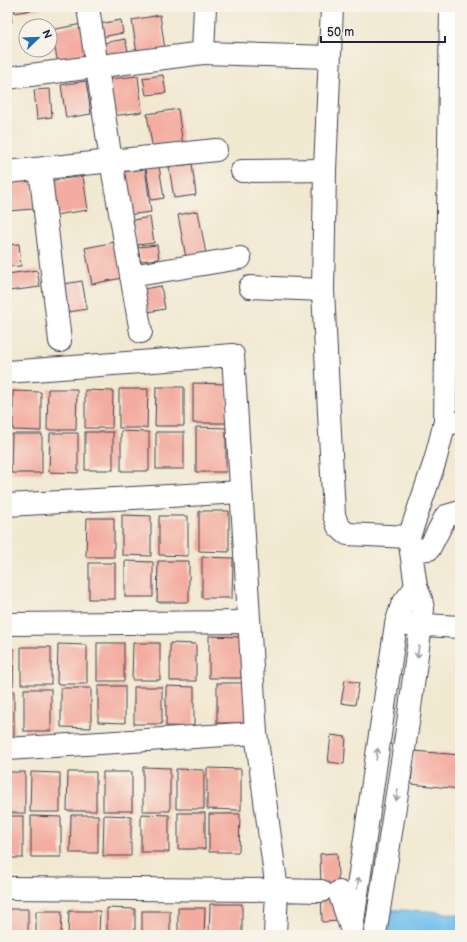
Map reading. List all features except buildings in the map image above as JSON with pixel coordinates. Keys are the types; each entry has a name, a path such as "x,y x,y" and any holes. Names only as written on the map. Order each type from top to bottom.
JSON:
{"street":[{"path":"88,7 111,161 141,332"},
{"path":"203,53 205,7"},
{"path":"332,7 325,170 323,290 334,515 338,526 347,534 410,544 429,549 446,516 460,512"},
{"path":"375,935 422,624 423,609 416,587 410,544 435,461 452,422 455,60 451,7"},
{"path":"7,78 203,53 329,57"},
{"path":"7,172 216,150"},
{"path":"40,169 60,341"},
{"path":"242,171 325,170"},
{"path":"131,276 240,258"},
{"path":"250,287 323,290"},
{"path":"7,372 233,355 256,733 277,890 275,935"},
{"path":"7,504 241,492"},
{"path":"351,933 396,624 402,606 416,587"},
{"path":"7,624 249,622"},
{"path":"396,624 422,624 460,627"},
{"path":"7,749 256,733"},
{"path":"7,888 277,890 330,892 351,933"}],"water":[{"path":"384,911 429,911 460,915 460,935 377,935"}]}
